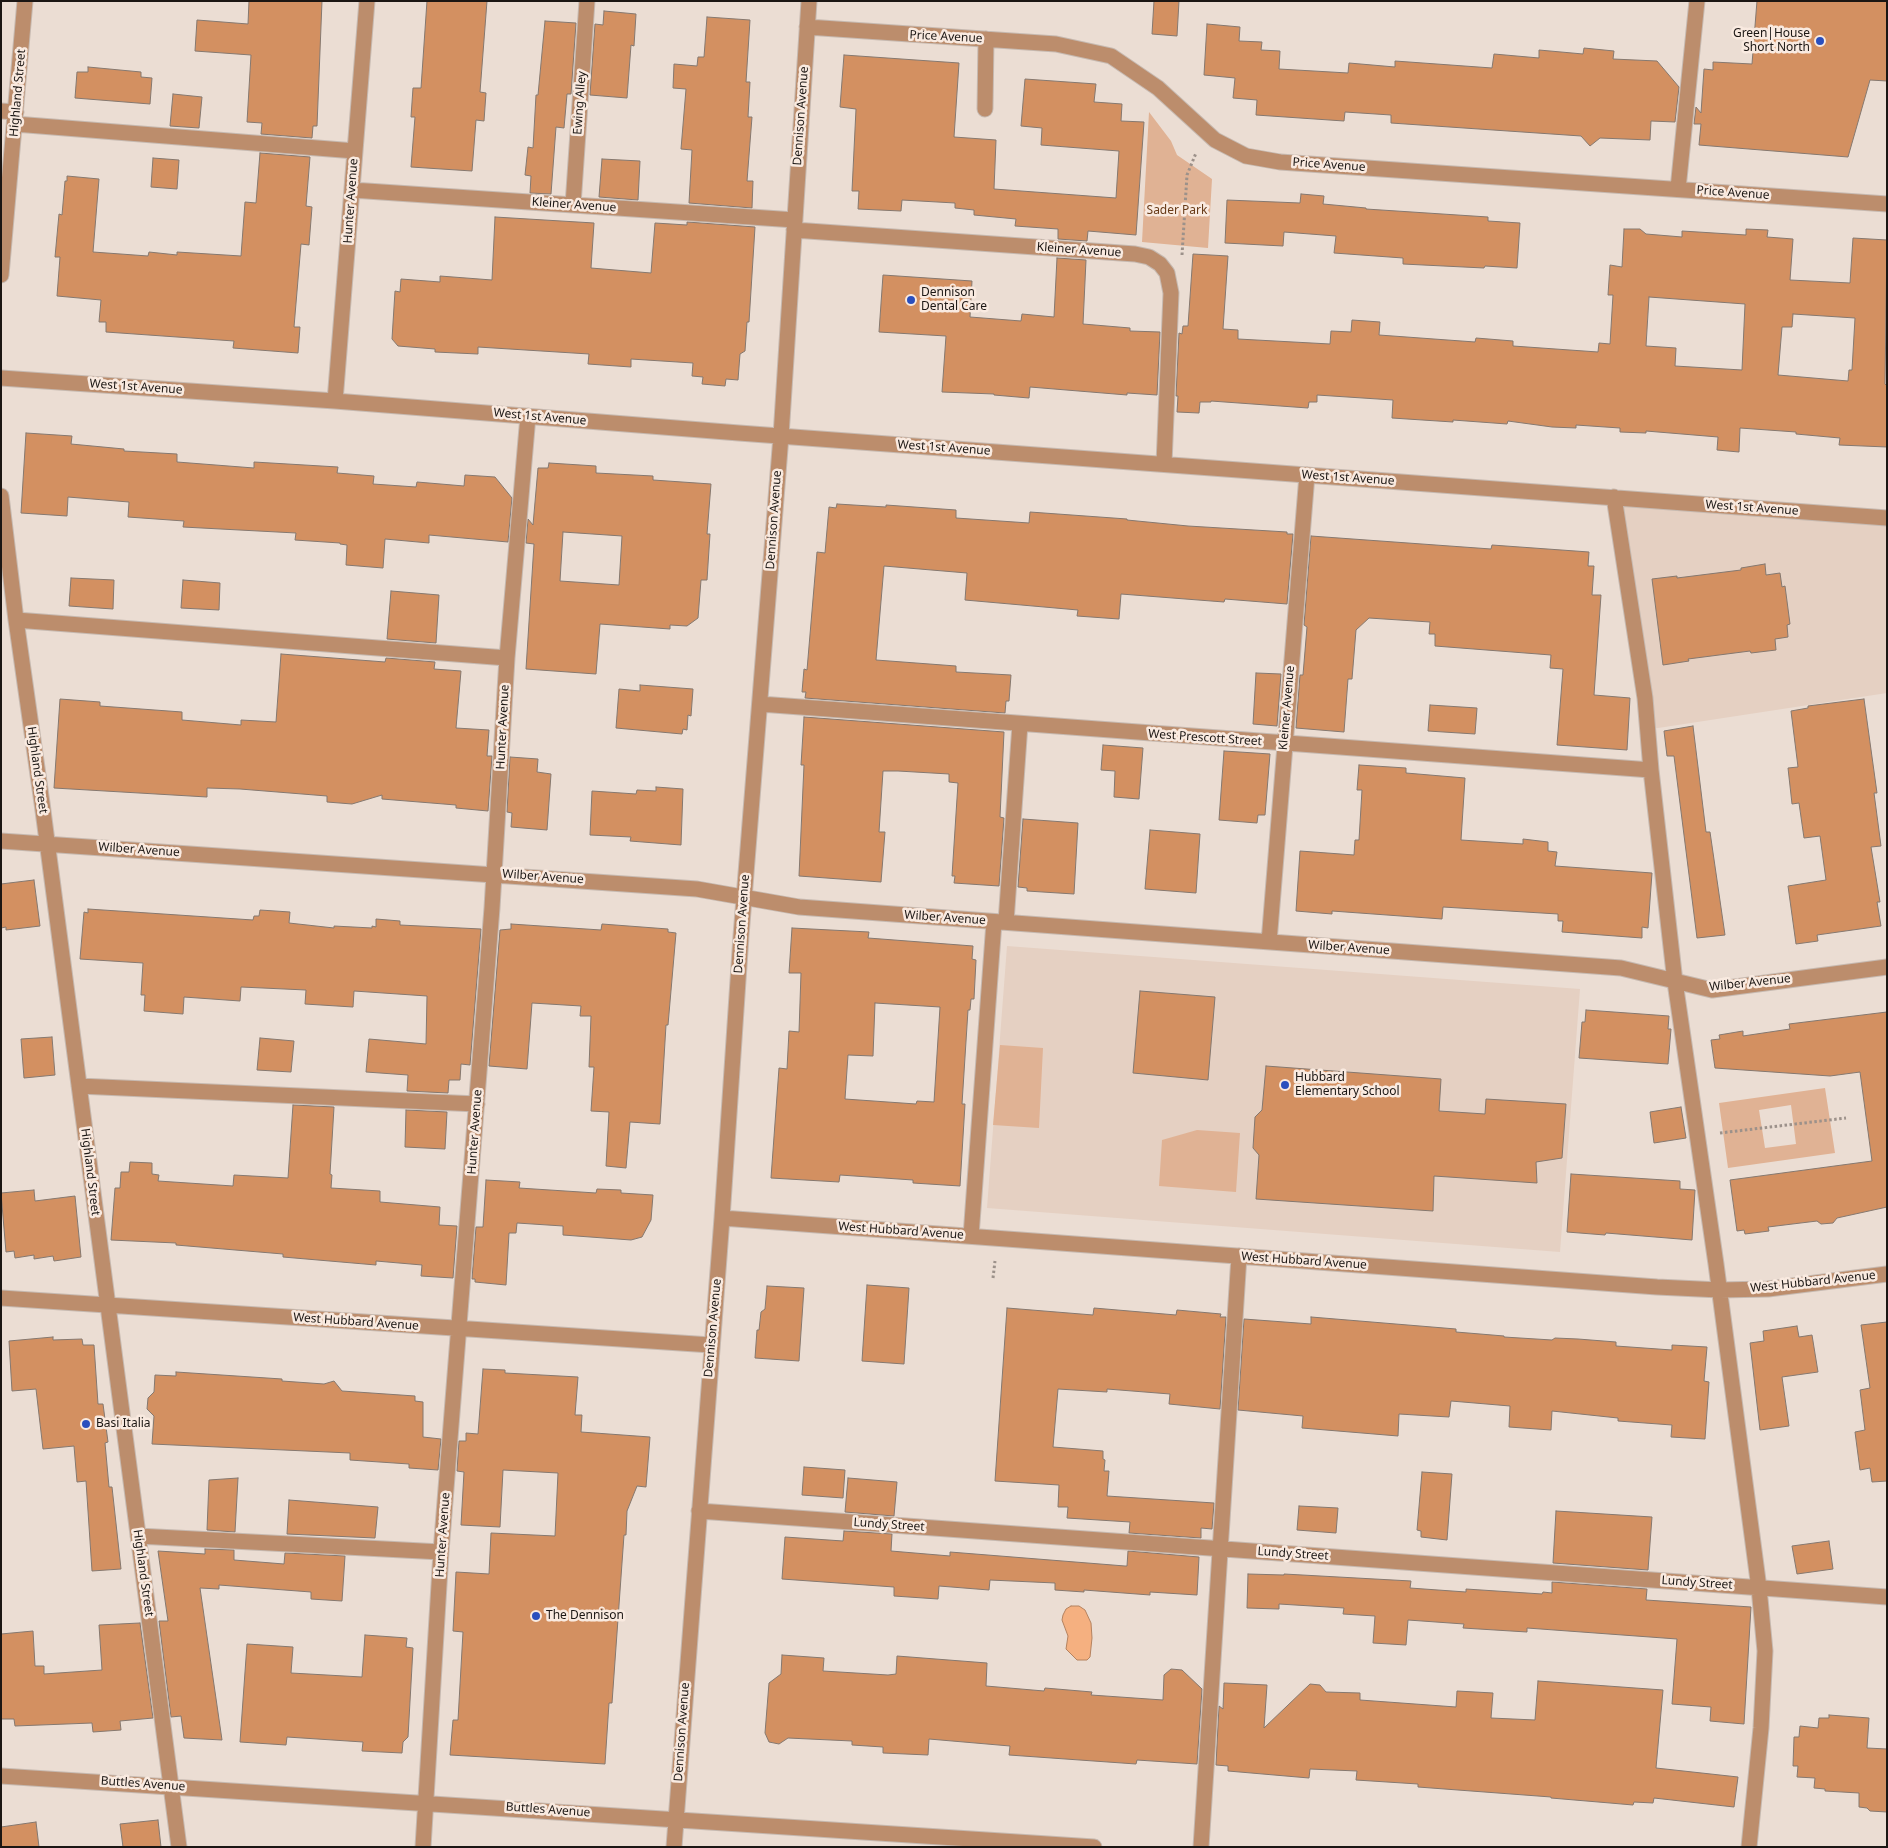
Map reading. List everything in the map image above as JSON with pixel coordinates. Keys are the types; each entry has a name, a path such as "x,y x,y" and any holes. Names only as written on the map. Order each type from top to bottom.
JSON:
{"street":[{"name":"Highland Street","path":"1,275 11,115 25,1"},
{"name":"Hunter Avenue","path":"336,400 367,1"},
{"name":"Ewing Alley","path":"573,205 587,1"},
{"name":"Dennison Avenue","path":"674,1847 698,1511 722,1218 744,898 781,436 809,1"},
{"path":"1678,189 1698,1"},
{"name":"Price Avenue","path":"807,26 1056,44 1112,56 1158,88 1215,140 1246,156 1280,162 1887,204"},
{"path":"985,108 986,39"},
{"path":"11,115 355,151"},
{"name":"Kleiner Avenue","path":"352,190 573,205 1135,254 1149,257 1160,264 1167,273"},
{"path":"1164,464 1171,293 1167,273"},
{"name":"West 1st Avenue","path":"1,378 336,400 781,436 1887,518"},
{"name":"Hunter Avenue","path":"423,1847 441,1552 460,1329 494,874 507,658 528,416"},
{"name":"Kleiner Avenue","path":"1269,942 1307,475"},
{"name":"Highland Street","path":"1,496 179,1847"},
{"path":"1614,498 1645,698 1651,770 1675,982 1720,1290 1759,1588 1765,1651 1761,1728 1749,1847"},
{"path":"16,620 507,658"},
{"name":"West Prescott Street","path":"760,704 1651,770"},
{"path":"970,1236 1020,724"},
{"name":"Wilber Avenue","path":"1,841 697,889 799,907 1621,968 1712,990 1887,967"},
{"path":"79,1086 477,1104"},
{"name":"West Hubbard Avenue","path":"722,1218 1720,1290 1768,1289 1887,1274"},
{"path":"1201,1847 1239,1256"},
{"name":"West Hubbard Avenue","path":"1,1298 711,1345"},
{"name":"Lundy Street","path":"698,1511 1887,1597"},
{"path":"138,1536 441,1552"},
{"name":"Buttles Avenue","path":"1,1776 426,1802 1094,1847"}],"path":[{"path":"1167,273 1182,257 1187,175 1196,153"},
{"path":"1698,1136 1846,1118"},
{"path":"993,1278 995,1260"}],"shaded area":[{"path":"1611,496 1887,516 1887,693 1645,730"},
{"name":"Hubbard Elementary School","path":"1007,946 1580,989 1560,1252 987,1208"},
{"path":"1071,1606 1079,1606 1085,1610 1091,1623 1090,1657 1087,1660 1077,1660 1066,1649 1068,1636 1062,1620 1066,1609"}],"green space":[{"name":"Sader Park","path":"1149,112 1171,141 1177,155 1212,179 1208,248 1142,242"},
{"path":"1000,1045 1043,1048 1039,1128 993,1125"},
{"path":"1825,1088 1835,1153 1728,1168 1719,1103","holes":["1791,1105 1796,1144 1765,1148 1759,1110"]},
{"path":"1197,1130 1240,1133 1236,1192 1159,1186 1162,1140"}],"building":[{"path":"249,1 322,1 317,126 313,126 312,138 261,134 262,123 247,122 251,55 195,51 197,20 248,24"},
{"path":"427,1 487,1 480,92 486,93 484,121 476,120 472,171 411,167 415,117 411,117 413,88 421,88"},
{"path":"1154,1 1179,1 1177,36 1152,34"},
{"name":"Green|House Short North","path":"1757,1 1887,1 1887,81 1870,80 1848,157 1699,145 1701,124 1694,124 1696,107 1701,113 1704,69 1713,70 1713,62 1752,64"},
{"path":"604,11 636,14 634,46 631,45 627,98 590,95 595,24 603,25"},
{"path":"707,17 750,20 746,82 750,82 748,117 752,117 747,181 753,181 752,208 689,203 692,150 681,149 686,89 673,88 674,64 697,66 698,57 704,57"},
{"path":"545,21 576,23 571,94 567,94 564,128 556,127 551,194 530,193 531,176 525,175 528,147 533,148 536,95 538,95"},
{"path":"1207,24 1240,27 1239,41 1262,42 1261,50 1280,51 1279,69 1348,73 1349,63 1395,67 1395,61 1492,68 1494,54 1539,58 1539,50 1583,54 1584,48 1614,51 1613,59 1657,61 1679,87 1675,122 1651,121 1650,140 1600,138 1590,146 1581,136 1391,123 1391,115 1345,112 1344,121 1256,115 1257,100 1233,98 1235,78 1204,75"},
{"path":"844,55 959,63 954,137 996,140 994,189 1116,198 1119,151 1041,145 1042,128 1021,126 1025,79 1096,84 1094,102 1122,104 1121,121 1144,122 1136,235 1088,231 1087,241 1058,239 1058,229 1015,226 1016,219 974,215 974,210 955,208 955,203 902,200 901,211 858,209 859,191 852,191 856,109 840,107"},
{"path":"88,67 141,72 141,77 152,78 150,104 75,98 77,72 88,72"},
{"path":"173,94 202,97 199,128 170,126"},
{"path":"260,153 310,157 306,206 312,207 309,245 301,244 294,327 300,327 298,353 233,348 234,341 106,332 106,322 99,322 101,300 57,296 60,257 55,257 59,214 62,215 67,176 99,179 93,252 148,256 149,252 177,255 177,252 241,256 245,202 256,203"},
{"path":"153,158 179,160 177,189 151,187"},
{"path":"602,159 640,161 638,200 599,197"},
{"path":"1301,194 1324,196 1323,204 1366,209 1488,217 1488,221 1520,223 1517,268 1403,264 1403,258 1334,253 1336,236 1284,232 1283,246 1225,243 1227,200 1300,203"},
{"path":"495,217 594,223 591,268 651,273 655,223 687,225 687,222 755,227 749,322 747,322 745,351 740,354 738,380 726,379 725,386 702,384 703,377 692,376 693,363 631,359 631,367 588,364 589,354 478,347 478,354 435,352 435,349 398,346 392,339 395,291 400,292 401,279 440,282 440,276 492,280"},
{"path":"1624,229 1640,229 1646,234 1682,237 1682,231 1746,235 1746,229 1768,230 1767,237 1793,239 1790,280 1850,283 1853,238 1887,240 1885,384 1887,386 1887,447 1839,445 1840,438 1796,434 1796,432 1740,428 1739,452 1717,450 1718,437 1646,431 1646,433 1620,432 1620,428 1576,425 1576,428 1552,427 1508,421 1507,424 1392,418 1393,400 1317,395 1317,402 1309,402 1308,408 1211,401 1200,402 1199,413 1177,412 1179,333 1182,334 1183,326 1188,326 1193,254 1228,256 1223,329 1238,330 1238,339 1330,344 1331,331 1351,332 1352,320 1380,322 1379,335 1475,342 1476,338 1513,341 1513,346 1598,352 1599,343 1610,344 1613,295 1608,295 1610,265 1622,267","holes":["1649,297 1745,304 1742,370 1675,366 1676,348 1646,346","1793,314 1855,318 1852,370 1849,370 1848,381 1778,375 1782,327 1792,327"]},
{"path":"1057,258 1086,260 1083,324 1130,328 1130,331 1160,332 1157,395 1127,393 1127,395 1030,387 1029,398 994,394 942,392 946,336 879,332 883,275 972,281 970,317 1021,321 1022,314 1054,317"},
{"path":"26,433 72,436 71,444 124,449 124,451 177,454 177,462 254,468 254,462 338,467 337,473 374,476 373,484 416,487 417,482 464,486 465,475 495,477 512,498 508,542 429,535 429,543 385,539 383,568 346,565 347,545 295,540 296,533 183,527 184,521 128,517 129,502 68,497 67,516 21,513"},
{"path":"549,463 596,466 596,473 653,476 653,480 711,484 707,534 710,534 707,580 701,580 698,618 687,626 670,625 670,629 600,624 596,674 526,669 534,544 526,543 528,519 533,525 538,468 548,468","holes":["563,532 622,536 619,585 560,581"]},
{"path":"837,504 956,510 956,518 1029,523 1030,512 1127,519 1188,526 1287,532 1287,534 1293,534 1287,604 1225,599 1224,602 1121,594 1119,619 1077,616 1078,610 965,600 967,573 884,566 876,660 956,666 956,672 1011,675 1009,701 1006,701 1005,713 805,698 806,692 802,692 804,669 807,670 817,552 825,553 829,507 836,508"},
{"path":"1311,536 1491,549 1492,545 1589,552 1588,566 1594,566 1592,595 1601,595 1594,695 1630,698 1627,750 1557,745 1563,669 1550,668 1551,655 1435,646 1435,634 1429,634 1430,622 1369,618 1356,630 1352,679 1348,679 1344,732 1296,728 1300,675 1303,675 1307,627 1304,625"},
{"path":"1765,564 1766,575 1780,573 1782,587 1785,586 1790,624 1787,625 1788,637 1775,639 1776,650 1751,653 1750,651 1688,659 1689,661 1663,665 1652,579 1677,576 1677,578 1741,570 1741,568"},
{"path":"71,578 114,580 113,609 69,606"},
{"path":"183,580 220,583 219,610 181,608"},
{"path":"391,591 439,595 436,643 387,639"},
{"path":"281,654 385,662 386,658 435,662 434,669 461,671 456,728 489,730 487,756 492,756 488,811 456,808 456,805 382,799 382,795 352,804 327,802 327,796 240,789 207,788 207,797 54,788 60,699 100,702 100,706 182,712 182,720 241,725 241,720 276,722"},
{"path":"1256,673 1281,674 1277,726 1253,724"},
{"path":"640,685 693,689 691,716 688,715 687,730 683,729 682,734 616,728 619,689 640,691"},
{"path":"1864,699 1877,793 1874,793 1881,846 1871,847 1880,902 1877,902 1881,926 1817,935 1818,941 1796,944 1788,886 1826,880 1820,836 1804,838 1799,803 1792,804 1788,768 1798,767 1791,711 1808,708 1808,706"},
{"path":"1430,705 1477,708 1475,734 1428,731"},
{"path":"804,717 1004,732 1000,817 1004,818 999,886 954,883 955,876 952,876 958,783 949,782 949,774 898,771 883,771 879,832 885,832 881,882 799,876 804,765 801,765"},
{"path":"1693,726 1706,832 1710,832 1725,935 1697,938 1674,756 1667,756 1664,731"},
{"path":"1103,745 1143,748 1139,799 1114,797 1115,771 1101,770"},
{"path":"1224,751 1270,754 1265,815 1258,815 1257,823 1219,820"},
{"path":"510,757 538,759 537,772 551,774 547,830 511,827 512,813 507,812"},
{"path":"1359,765 1406,768 1406,773 1465,778 1461,840 1523,844 1523,839 1548,842 1548,851 1557,852 1555,866 1652,873 1648,928 1642,927 1642,938 1562,932 1563,921 1558,921 1558,914 1443,907 1442,919 1332,911 1332,914 1296,911 1300,851 1354,855 1355,840 1359,840 1362,790 1357,790"},
{"path":"656,787 683,789 681,845 630,841 631,837 590,835 592,791 636,794 637,790 656,791"},
{"path":"1023,819 1078,823 1074,894 1027,891 1027,888 1018,887"},
{"path":"1150,830 1200,834 1196,893 1145,889"},
{"path":"34,880 40,926 6,930 6,927 1,928 1,884"},
{"path":"88,909 253,920 254,916 259,916 260,910 290,912 289,923 334,928 334,926 372,928 372,926 376,927 376,919 400,921 400,925 481,929 470,1065 461,1064 460,1080 449,1080 448,1093 407,1091 408,1075 366,1072 369,1039 426,1044 427,996 354,991 353,1007 305,1004 306,990 241,987 240,1001 184,997 183,1014 144,1011 145,995 141,995 143,963 80,959 84,912 88,913"},
{"path":"511,924 601,930 602,924 668,929 668,932 676,933 668,1025 666,1025 660,1124 630,1122 626,1168 606,1166 609,1112 591,1111 594,1067 589,1067 591,1016 580,1016 581,1006 532,1003 527,1069 489,1066 500,930 511,929"},
{"path":"792,928 869,932 868,938 973,946 972,959 976,960 974,999 971,999 970,1010 968,1010 962,1104 965,1104 960,1186 913,1183 913,1180 840,1175 839,1182 771,1178 779,1068 787,1069 789,1031 799,1032 801,973 789,973","holes":["875,1003 940,1007 934,1102 917,1101 916,1104 845,1099 848,1055 873,1056"]},
{"path":"1140,991 1215,997 1208,1080 1133,1073"},
{"path":"1586,1010 1669,1016 1668,1029 1671,1029 1668,1064 1579,1058 1582,1022 1585,1022"},
{"path":"1887,1012 1887,1207 1837,1218 1833,1223 1821,1224 1817,1221 1768,1227 1769,1231 1745,1234 1744,1230 1737,1231 1730,1180 1872,1161 1860,1072 1830,1076 1715,1068 1711,1040 1720,1039 1719,1035 1743,1031 1743,1036 1790,1029 1789,1024"},
{"path":"52,1037 55,1075 24,1078 21,1039"},
{"path":"260,1038 294,1041 291,1072 257,1070"},
{"path":"1266,1066 1441,1079 1439,1111 1485,1114 1486,1099 1566,1104 1562,1158 1536,1162 1537,1183 1434,1176 1433,1211 1256,1199 1259,1155 1253,1148 1255,1117 1262,1110"},
{"path":"293,1105 334,1107 330,1174 332,1175 331,1188 380,1191 380,1202 440,1207 439,1225 457,1226 453,1278 421,1276 422,1265 376,1261 376,1265 283,1257 283,1254 176,1245 176,1243 111,1240 115,1188 120,1188 121,1172 129,1172 130,1162 152,1163 152,1174 159,1175 158,1181 233,1186 234,1175 288,1178"},
{"path":"1681,1107 1686,1138 1654,1143 1650,1112"},
{"path":"406,1110 447,1112 445,1149 405,1147"},
{"path":"1571,1174 1680,1181 1680,1189 1695,1190 1692,1240 1567,1232"},
{"path":"486,1180 520,1182 519,1188 596,1193 597,1189 621,1190 621,1193 653,1195 651,1220 642,1237 631,1240 563,1235 563,1226 517,1223 516,1233 509,1233 506,1285 475,1282 475,1279 472,1279 476,1227 483,1227"},
{"path":"34,1190 35,1201 75,1196 81,1257 54,1261 53,1256 34,1259 34,1255 15,1258 14,1251 6,1252 1,1193"},
{"path":"867,1285 909,1288 904,1364 862,1361"},
{"path":"767,1286 804,1288 799,1361 755,1358 757,1330 759,1330 761,1312 765,1309"},
{"path":"1007,1308 1093,1315 1094,1308 1176,1315 1177,1310 1221,1314 1220,1317 1226,1317 1220,1409 1169,1404 1170,1394 1107,1389 1107,1392 1058,1389 1053,1447 1103,1451 1103,1459 1105,1460 1104,1471 1109,1471 1107,1496 1214,1503 1212,1529 1201,1528 1201,1538 1129,1533 1130,1522 1067,1518 1068,1507 1058,1507 1059,1485 995,1481"},
{"path":"1311,1317 1456,1329 1456,1332 1504,1337 1616,1342 1616,1346 1672,1350 1672,1345 1707,1347 1704,1381 1709,1382 1705,1439 1671,1437 1672,1425 1618,1421 1618,1418 1552,1411 1551,1430 1509,1427 1510,1406 1451,1401 1449,1417 1399,1414 1398,1436 1302,1428 1303,1416 1238,1410 1244,1319 1311,1324"},
{"path":"1887,1322 1887,1481 1872,1482 1870,1468 1860,1470 1855,1432 1865,1430 1860,1390 1870,1388 1861,1325"},
{"path":"1797,1326 1799,1337 1812,1335 1818,1372 1782,1377 1789,1426 1760,1430 1750,1343 1764,1341 1763,1331"},
{"path":"53,1337 53,1340 82,1339 83,1345 94,1345 98,1404 103,1404 108,1442 105,1443 109,1487 112,1487 121,1569 92,1571 86,1481 77,1482 74,1446 43,1449 36,1389 12,1391 9,1341"},
{"path":"483,1369 505,1370 505,1373 578,1377 575,1415 582,1415 581,1432 650,1437 646,1487 637,1486 627,1511 612,1703 609,1703 605,1764 450,1755 453,1720 458,1720 463,1632 453,1631 456,1572 489,1574 491,1533 555,1536 558,1473 503,1470 500,1527 461,1525 464,1472 457,1471 459,1441 466,1441 466,1433 478,1434"},
{"path":"176,1372 282,1379 282,1381 324,1384 334,1381 342,1391 415,1396 415,1401 423,1402 423,1437 441,1439 438,1470 409,1468 409,1464 350,1460 350,1453 152,1444 154,1416 147,1409 148,1398 154,1392 155,1375 176,1376"},
{"path":"804,1467 845,1470 843,1498 802,1495"},
{"path":"1422,1472 1452,1474 1447,1540 1421,1537 1421,1531 1417,1530"},
{"path":"238,1478 235,1532 207,1530 209,1480"},
{"path":"848,1478 897,1482 894,1516 845,1512"},
{"path":"289,1500 378,1507 375,1538 287,1534"},
{"path":"1299,1506 1338,1508 1336,1533 1297,1530"},
{"path":"1556,1511 1652,1517 1648,1570 1553,1563"},
{"path":"844,1531 892,1534 891,1551 950,1556 950,1552 1125,1566 1127,1566 1128,1551 1199,1557 1197,1595 1150,1592 1150,1595 1084,1590 1084,1592 1055,1590 1055,1583 990,1580 989,1590 939,1586 938,1599 894,1596 894,1587 782,1579 785,1537 843,1541"},
{"path":"1829,1541 1833,1569 1797,1574 1792,1546"},
{"path":"205,1549 234,1550 234,1560 284,1564 285,1553 345,1556 342,1601 311,1599 311,1592 219,1585 219,1589 200,1588 222,1740 184,1738 181,1716 171,1717 159,1621 168,1621 158,1551 205,1554"},
{"path":"1248,1574 1284,1574 1411,1581 1410,1588 1466,1592 1466,1589 1542,1594 1543,1592 1552,1593 1552,1582 1647,1589 1646,1600 1751,1607 1744,1724 1710,1721 1711,1707 1672,1704 1677,1639 1527,1628 1527,1632 1463,1628 1464,1624 1408,1620 1406,1645 1373,1643 1375,1616 1343,1614 1344,1608 1279,1604 1279,1609 1247,1608"},
{"path":"140,1623 153,1718 120,1721 121,1730 93,1732 92,1723 15,1726 14,1719 1,1719 1,1634 33,1631 35,1666 44,1666 44,1674 102,1670 99,1625"},
{"path":"365,1635 407,1638 406,1647 413,1648 408,1737 403,1742 402,1753 362,1751 363,1742 287,1737 286,1745 240,1742 247,1644 293,1647 291,1673 362,1677"},
{"path":"782,1655 824,1658 823,1671 888,1675 896,1674 897,1656 987,1663 986,1686 1044,1691 1045,1688 1092,1692 1091,1695 1163,1700 1164,1675 1171,1669 1182,1670 1202,1689 1197,1764 1137,1760 1136,1764 1009,1755 1010,1746 929,1739 928,1755 883,1753 883,1747 852,1745 852,1741 788,1738 779,1744 769,1742 765,1733 769,1683 781,1674"},
{"path":"1538,1681 1663,1690 1656,1768 1738,1777 1734,1807 1654,1798 1653,1803 1634,1802 1633,1805 1418,1787 1418,1784 1356,1780 1357,1771 1310,1769 1309,1778 1228,1771 1228,1766 1216,1765 1219,1706 1223,1709 1224,1683 1267,1685 1264,1728 1310,1684 1320,1685 1326,1692 1360,1693 1360,1700 1456,1707 1457,1691 1493,1693 1491,1718 1535,1720"},
{"path":"1829,1715 1869,1718 1867,1748 1887,1749 1887,1812 1870,1811 1867,1808 1859,1807 1859,1793 1825,1791 1825,1789 1814,1788 1815,1778 1797,1777 1798,1766 1793,1766 1794,1737 1799,1737 1800,1726 1818,1728 1819,1718 1829,1718"},
{"path":"158,1820 161,1847 123,1847 120,1824"},
{"path":"36,1822 39,1847 1,1847 1,1827"}],"place":[{"name":"Green|House Short North","path":"1820,41"},
{"name":"Dennison Dental Care","path":"911,300"},
{"name":"Hubbard Elementary School","path":"1285,1085"},
{"name":"Basi Italia","path":"86,1424"},
{"name":"The Dennison","path":"536,1616"}]}
